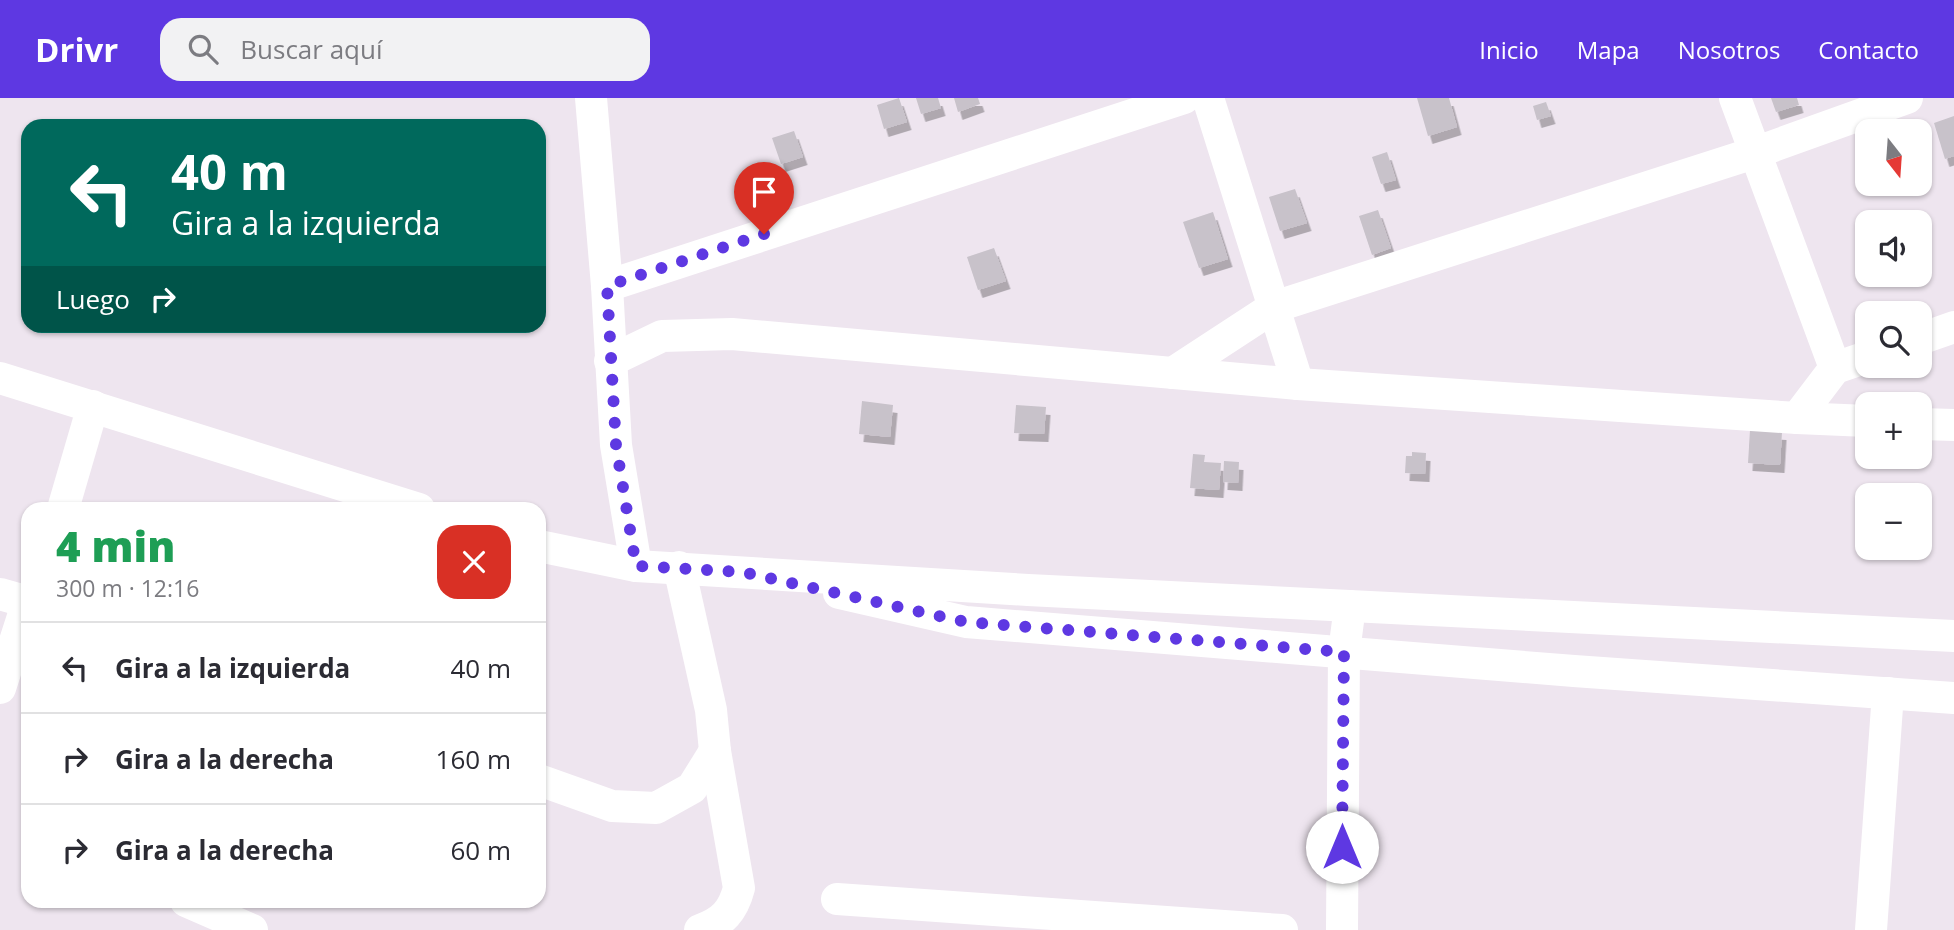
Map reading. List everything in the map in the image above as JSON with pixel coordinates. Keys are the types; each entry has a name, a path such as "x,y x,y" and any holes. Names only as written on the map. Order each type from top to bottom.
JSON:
{"street":[{"path":"591,98 607,286 616,445 636,566"},
{"path":"607,286 1184,98"},
{"path":"1208,98 1298,384"},
{"path":"1735,98 1835,368"},
{"path":"1173,373 1274,307 1754,153 1906,98"},
{"path":"1932,335 1954,327"},
{"path":"610,361 662,336 733,334 1298,384 1855,420"},
{"path":"1797,418 1835,368 1855,361"},
{"path":"0,377 397,502"},
{"path":"65,502 93,406"},
{"path":"1932,424 1954,425"},
{"path":"546,547 636,566 1028,590 1954,636"},
{"path":"679,567 711,710 715,751 738,888 734,906 713,926 700,930"},
{"path":"742,572 966,622 1954,698"},
{"path":"0,594 21,599"},
{"path":"1342,930 1344,652 1350,606"},
{"path":"0,688 21,623"},
{"path":"1871,930 1888,694"},
{"path":"546,782 612,806 656,808 692,788 715,751"},
{"path":"837,899 1282,930"},
{"path":"202,908 252,930"}],"building":[{"path":"899,98 907,122 884,129 877,105"},
{"path":"916,98 938,98 941,108 921,114"},
{"path":"954,98 978,98 980,104 958,112"},
{"path":"1417,98 1449,98 1457,127 1428,136"},
{"path":"1771,98 1797,98 1799,105 1776,112"},
{"path":"1546,102 1551,116 1537,120 1533,106"},
{"path":"1954,116 1954,156 1945,159 1934,123"},
{"path":"794,131 803,157 781,164 772,138"},
{"path":"1387,152 1396,180 1381,184 1372,157"},
{"path":"1295,189 1307,223 1280,231 1269,197"},
{"path":"1378,210 1391,248 1372,255 1359,216"},
{"path":"1213,212 1228,259 1199,268 1183,222"},
{"path":"994,248 1006,281 978,290 967,257"},
{"path":"862,401 893,405 890,437 859,434"},
{"path":"1016,405 1046,407 1044,434 1014,433"},
{"path":"1750,430 1782,432 1780,465 1748,463"},
{"path":"1412,452 1426,453 1425,474 1405,473 1406,456 1412,456"},
{"path":"1193,454 1205,455 1204,462 1221,463 1219,490 1190,488"},
{"path":"1224,461 1239,462 1238,483 1223,482"}],"route":[{"path":"764,234 607,286 616,445 636,566 742,572 966,622 1344,652 1342,847"}]}
